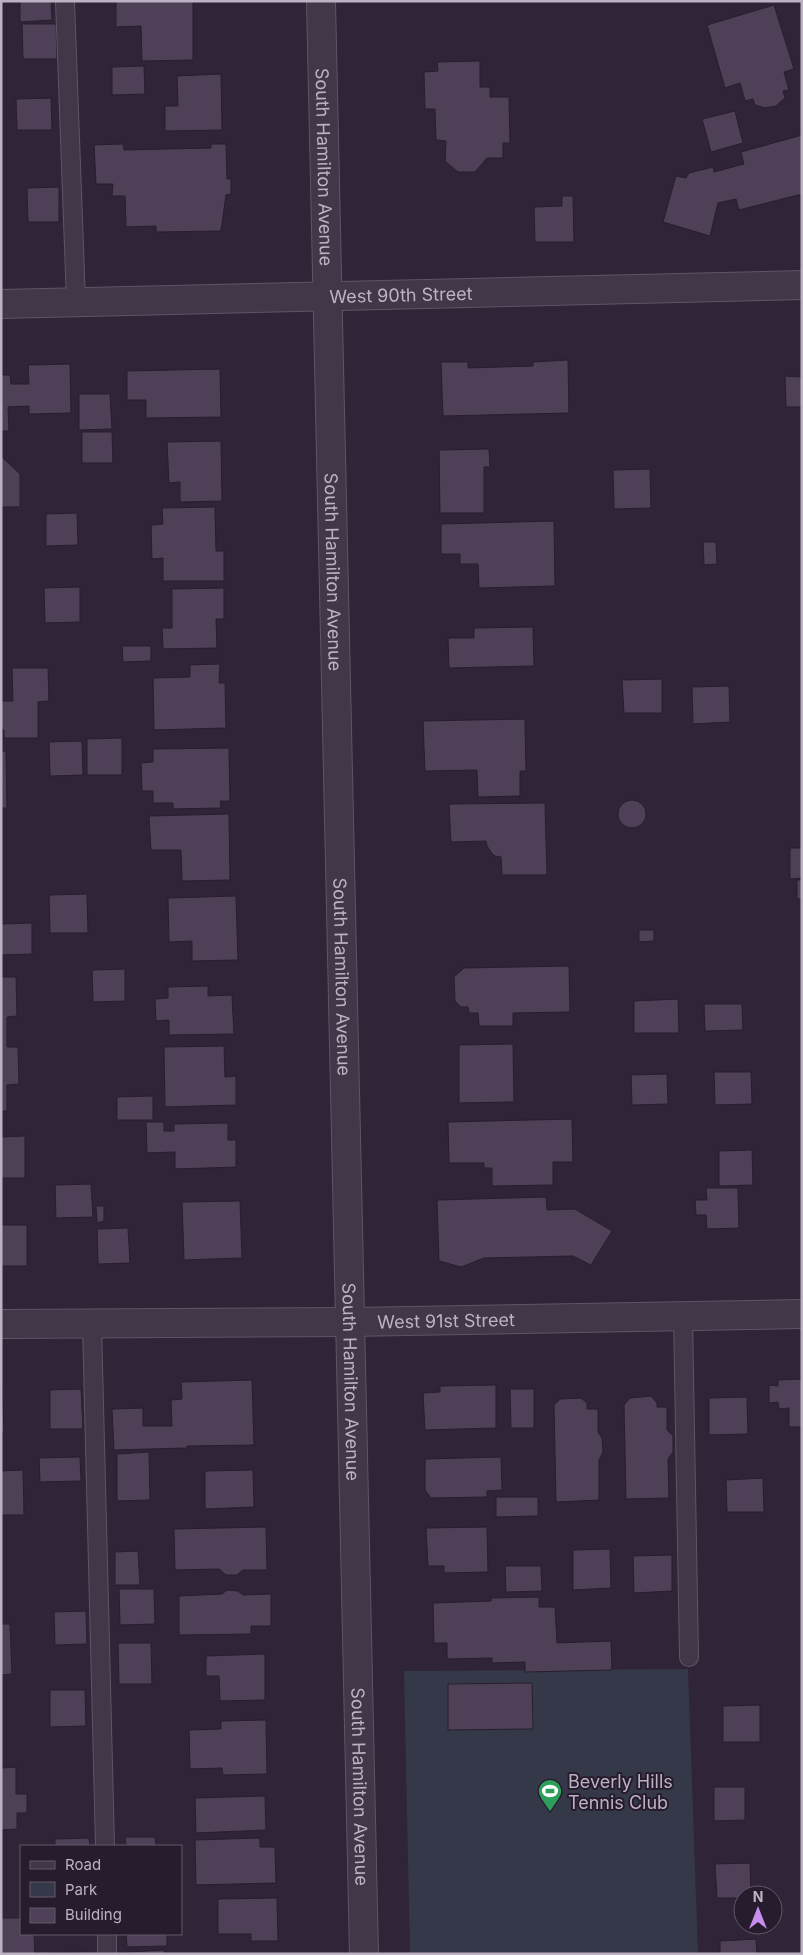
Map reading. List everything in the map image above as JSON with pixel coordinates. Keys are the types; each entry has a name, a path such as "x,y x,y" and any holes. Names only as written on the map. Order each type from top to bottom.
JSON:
{"street":[{"name":"South Hamilton Avenue","path":"321,1 364,1954"},
{"name":"West 90th Street","path":"1,304 802,285"},
{"name":"West 91st Street","path":"1,1324 350,1322 802,1314"}],"lane":[{"path":"65,1 76,302"},
{"path":"683,1316 689,1656"},
{"path":"92,1324 105,1845"},
{"path":"107,1935 107,1954"}],"green space":[{"name":"Beverly Hills Tennis Club","path":"688,1669 698,1954 410,1954 404,1671"}],"building":[{"path":"20,1 51,1 52,20 20,22"},
{"path":"116,1 193,1 193,60 142,61 141,26 116,27"},
{"path":"774,5 794,69 784,72 789,90 783,91 785,98 776,106 765,108 755,105 753,99 745,101 740,83 725,88 707,25"},
{"path":"22,24 56,24 57,59 23,59"},
{"path":"480,61 480,87 490,87 490,97 509,97 510,143 503,143 503,158 487,158 475,172 458,172 445,161 446,141 436,140 435,109 425,109 424,72 438,71 437,62"},
{"path":"144,66 145,94 112,95 112,67"},
{"path":"221,74 222,130 165,131 165,106 178,106 177,76"},
{"path":"51,98 52,130 17,130 16,99"},
{"path":"735,111 743,143 711,152 702,119"},
{"path":"802,135 802,194 739,210 736,199 718,203 710,236 663,222 676,176 686,178 689,173 713,167 714,172 744,164 741,152"},
{"path":"123,144 124,150 211,148 211,144 226,144 227,179 231,179 231,194 226,195 221,231 156,232 156,226 126,227 125,196 112,196 113,184 96,184 94,145"},
{"path":"59,187 59,222 28,222 27,188"},
{"path":"562,196 573,196 574,242 535,242 534,207 562,206"},
{"path":"568,360 569,413 443,416 441,362 468,362 468,368 533,366 533,362"},
{"path":"70,364 71,413 29,414 29,406 8,407 9,431 1,431 1,375 10,375 11,384 29,384 28,365"},
{"path":"220,369 221,417 146,418 146,400 127,400 127,371"},
{"path":"785,376 802,377 802,407 786,407"},
{"path":"79,394 110,394 112,429 79,430"},
{"path":"82,432 112,432 113,463 82,463"},
{"path":"221,441 222,501 180,502 180,482 169,483 167,442"},
{"path":"489,449 490,467 484,467 484,513 440,513 439,450"},
{"path":"1,456 20,474 20,507 1,507"},
{"path":"650,469 651,508 614,509 613,470"},
{"path":"215,507 216,551 224,551 224,581 163,581 163,558 152,559 151,525 163,524 162,508"},
{"path":"77,513 78,545 46,546 46,514"},
{"path":"554,521 555,586 479,588 478,564 460,564 460,554 441,554 441,524"},
{"path":"703,542 716,542 717,564 704,565"},
{"path":"80,587 80,622 45,623 44,588"},
{"path":"224,588 224,619 216,619 217,648 163,649 162,628 172,628 172,589"},
{"path":"533,627 534,666 449,668 448,638 474,638 474,628"},
{"path":"122,646 151,646 151,661 123,662"},
{"path":"220,664 219,683 225,683 226,728 154,730 153,678 190,677 190,665"},
{"path":"12,668 48,668 49,701 38,702 38,738 4,738 4,730 1,730 1,701 13,701"},
{"path":"662,679 662,713 624,713 622,680"},
{"path":"729,686 730,722 693,724 692,687"},
{"path":"525,719 526,771 520,771 520,796 478,797 477,770 425,771 423,721"},
{"path":"122,738 122,775 87,775 87,739"},
{"path":"82,741 83,775 50,776 49,742"},
{"path":"229,748 230,801 220,801 221,808 173,809 173,803 153,803 153,791 142,791 141,763 153,762 153,749"},
{"path":"1,751 6,751 7,808 1,808"},
{"path":"632,800 642,804 646,814 642,824 632,828 622,824 618,814 622,804"},
{"path":"545,803 547,875 502,875 501,857 495,856 491,852 486,841 451,842 449,804"},
{"path":"229,814 230,880 182,881 181,850 151,850 149,816"},
{"path":"790,848 802,848 802,878 790,879"},
{"path":"797,880 802,880 802,899 797,899"},
{"path":"87,894 88,933 50,933 49,895"},
{"path":"236,896 238,960 192,961 192,941 169,942 168,898"},
{"path":"32,923 32,954 1,955 1,924"},
{"path":"639,930 654,930 654,941 639,942"},
{"path":"569,966 570,1012 513,1013 513,1026 479,1026 478,1013 469,1013 468,1007 461,1007 455,1001 454,977 464,968"},
{"path":"125,969 125,1001 93,1002 92,970"},
{"path":"1,977 16,977 17,1016 7,1017 7,1047 18,1047 19,1084 7,1085 7,1111 1,1111"},
{"path":"208,986 208,996 232,995 234,1034 169,1035 169,1020 156,1021 155,999 168,998 168,987"},
{"path":"678,999 679,1033 634,1033 634,1001"},
{"path":"704,1004 742,1004 743,1030 705,1031"},
{"path":"513,1044 514,1102 459,1103 459,1045"},
{"path":"224,1046 225,1077 236,1076 236,1105 165,1107 164,1047"},
{"path":"714,1072 751,1072 752,1104 715,1105"},
{"path":"667,1074 668,1104 632,1105 631,1075"},
{"path":"153,1096 153,1120 117,1120 117,1097"},
{"path":"572,1119 573,1162 553,1162 553,1185 492,1186 492,1168 484,1168 484,1163 449,1163 448,1122"},
{"path":"146,1122 164,1122 164,1131 174,1131 174,1124 228,1123 228,1140 236,1140 236,1167 175,1169 175,1152 147,1153"},
{"path":"25,1136 25,1178 1,1178 1,1137"},
{"path":"752,1150 753,1185 719,1186 719,1151"},
{"path":"91,1184 93,1217 56,1218 55,1185"},
{"path":"706,1188 738,1188 739,1228 707,1229 706,1215 696,1215 695,1200 707,1200"},
{"path":"546,1197 547,1210 575,1209 612,1231 591,1265 573,1256 484,1258 461,1267 439,1261 437,1200"},
{"path":"240,1201 242,1258 184,1260 182,1202"},
{"path":"96,1206 104,1206 104,1221 97,1223"},
{"path":"1,1225 27,1225 27,1266 1,1266"},
{"path":"128,1228 130,1263 98,1264 97,1229"},
{"path":"802,1379 802,1427 789,1427 789,1408 779,1409 778,1402 769,1403 769,1385 778,1386 778,1380"},
{"path":"252,1380 254,1445 114,1450 112,1409 143,1408 143,1426 172,1426 171,1400 182,1399 181,1382"},
{"path":"496,1385 496,1428 425,1430 423,1393 440,1392 440,1386"},
{"path":"2,1388 4,1432 1,1432"},
{"path":"81,1389 83,1429 50,1429 50,1390"},
{"path":"510,1389 534,1389 534,1428 511,1428"},
{"path":"651,1396 657,1403 657,1407 667,1407 667,1430 673,1436 673,1452 668,1459 669,1498 626,1499 624,1405 630,1398"},
{"path":"747,1397 748,1434 709,1435 709,1398"},
{"path":"581,1398 587,1403 587,1409 598,1409 598,1432 602,1438 603,1452 599,1460 599,1500 556,1502 554,1405 560,1399"},
{"path":"149,1452 150,1500 117,1501 117,1454"},
{"path":"80,1457 81,1481 40,1482 39,1458"},
{"path":"501,1457 502,1490 487,1491 487,1497 431,1498 425,1490 425,1459"},
{"path":"23,1470 24,1515 1,1515 1,1471"},
{"path":"253,1470 254,1507 205,1509 205,1471"},
{"path":"763,1478 764,1512 727,1512 726,1480"},
{"path":"496,1497 538,1497 538,1516 496,1517"},
{"path":"266,1527 267,1570 243,1570 237,1575 226,1575 219,1569 175,1570 174,1529"},
{"path":"487,1527 488,1572 444,1573 444,1566 428,1566 426,1528"},
{"path":"610,1549 611,1588 573,1590 573,1550"},
{"path":"138,1551 140,1585 115,1585 115,1552"},
{"path":"672,1555 672,1591 634,1593 633,1556"},
{"path":"505,1566 541,1566 542,1591 506,1592"},
{"path":"119,1589 154,1589 155,1624 120,1625"},
{"path":"227,1590 238,1591 243,1595 271,1594 271,1626 251,1626 251,1634 179,1635 179,1596 222,1594"},
{"path":"539,1597 539,1607 555,1607 557,1643 611,1641 612,1670 525,1672 525,1662 492,1663 492,1658 447,1659 447,1643 434,1643 433,1603 491,1601 491,1598"},
{"path":"86,1611 87,1644 55,1645 54,1612"},
{"path":"1,1624 10,1624 12,1674 1,1675"},
{"path":"118,1643 151,1643 152,1684 119,1684"},
{"path":"265,1654 265,1700 220,1701 219,1676 206,1676 206,1656"},
{"path":"532,1683 533,1729 448,1730 448,1684"},
{"path":"50,1690 85,1690 86,1726 50,1727"},
{"path":"760,1705 760,1742 723,1742 723,1706"},
{"path":"266,1720 267,1774 223,1775 222,1768 190,1769 189,1730 221,1729 221,1721"},
{"path":"16,1767 16,1794 27,1794 27,1813 17,1813 17,1829 1,1830 1,1768"},
{"path":"714,1787 745,1787 745,1820 714,1821"},
{"path":"265,1796 266,1830 196,1833 195,1798"},
{"path":"125,1837 155,1837 156,1845 126,1845"},
{"path":"89,1838 90,1845 55,1845 55,1839"},
{"path":"260,1838 260,1847 275,1847 276,1883 196,1885 195,1840"},
{"path":"750,1863 751,1885 733,1885 733,1898 717,1898 715,1864"},
{"path":"277,1898 278,1941 251,1941 251,1934 218,1934 218,1899"},
{"path":"1,1918 20,1918 20,1935 34,1935 35,1954 1,1954"},
{"path":"126,1935 167,1935 167,1946 127,1947"},
{"path":"756,1939 757,1954 720,1954 720,1941"},
{"path":"164,1950 164,1954 128,1954 128,1952"},
{"path":"87,1952 87,1954 52,1953"}],"place":[{"name":"Beverly Hills Tennis Club","path":"550,1812"}]}
